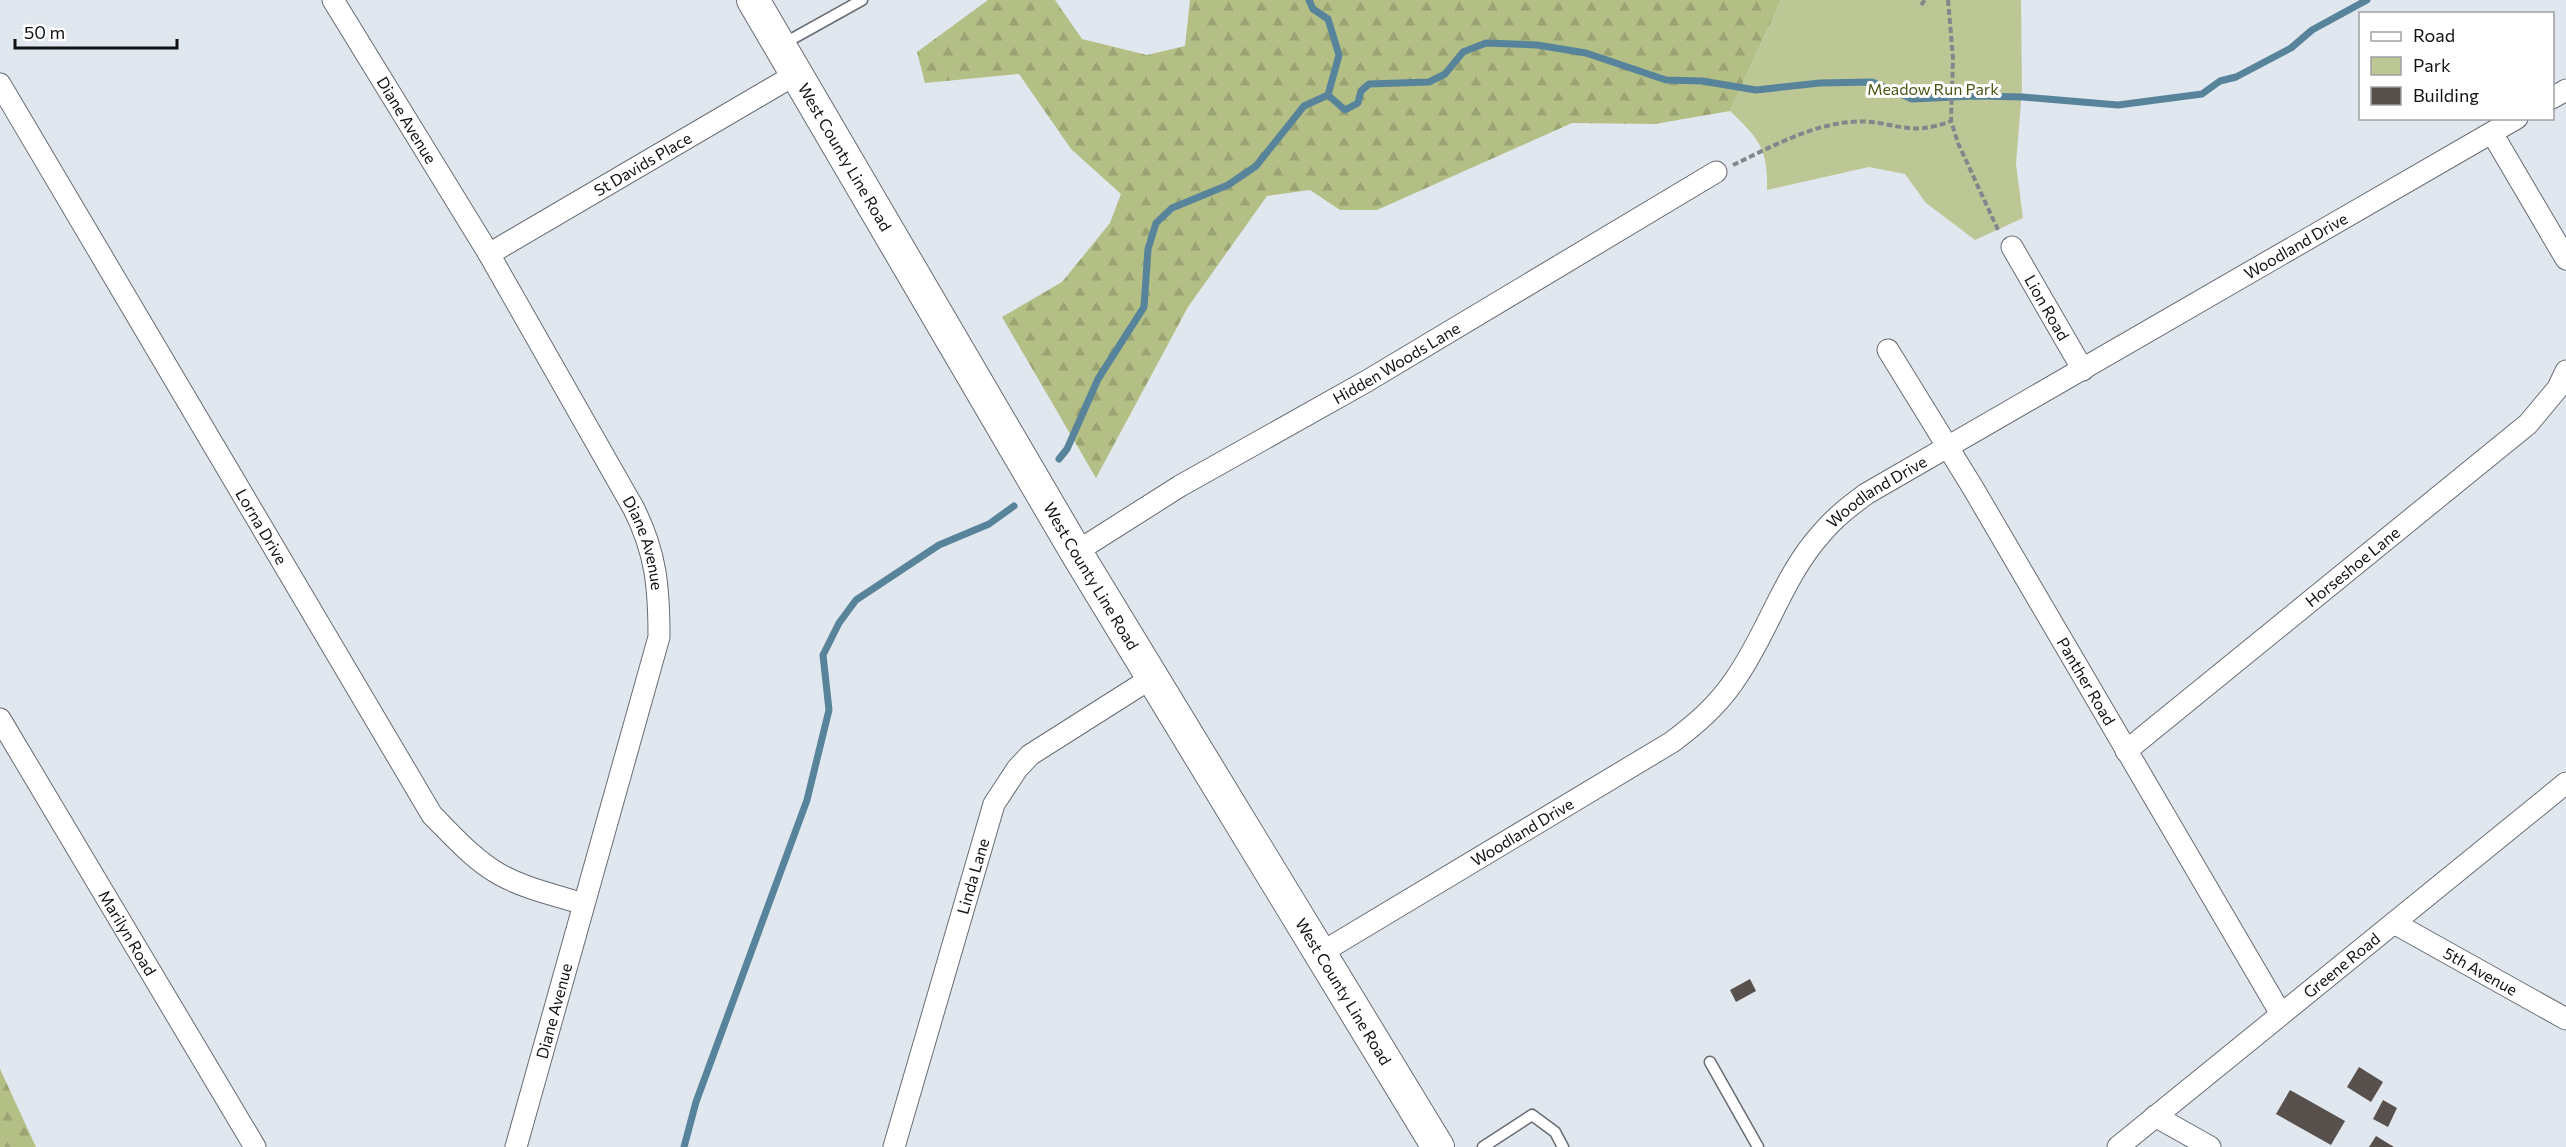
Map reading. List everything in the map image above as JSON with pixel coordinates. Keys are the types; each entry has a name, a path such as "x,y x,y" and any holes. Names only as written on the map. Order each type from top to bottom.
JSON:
{"main road":[{"name":"West County Line Road","path":"753,0 798,73 1076,552 1438,1147"}],"street":[{"name":"Diane Avenue","path":"333,0 489,254 634,508 648,537 656,566 659,637 516,1147"},
{"name":"St Davids Place","path":"489,254 798,73"},
{"name":"Lorna Drive","path":"0,84 432,815 469,852 499,874 516,882 583,904"},
{"name":"Woodland Drive","path":"1320,954 1672,742 1696,724 1718,703 1736,679 1802,559 1820,534 1866,494 2514,120"},
{"path":"2492,133 2566,259"},
{"name":"Hidden Woods Lane","path":"1076,552 1180,486 1367,381 1716,172"},
{"name":"Lion Road","path":"2012,247 2083,370"},
{"name":"Panther Road","path":"1888,350 1948,447 2281,1014"},
{"name":"Horseshoe Lane","path":"2126,751 2529,424 2558,388 2566,371"},
{"name":"Linda Lane","path":"894,1147 994,804 1030,755 1153,677"},
{"name":"Marilyn Road","path":"0,719 255,1147"},
{"name":"Greene Road","path":"2118,1147 2566,783"},
{"name":"5th Avenue","path":"2394,922 2566,1019"},
{"path":"2155,1116 2210,1147"}],"lane":[{"path":"780,45 862,0"},
{"path":"1710,1062 1758,1147"},
{"path":"1483,1147 1532,1115 1555,1132 1563,1147"}],"path":[{"path":"1921,5 1925,0"},
{"path":"1948,0 1952,121 1958,143 1985,205 2002,239 2012,247"},
{"path":"1716,172 1782,142 1842,123 1852,121 1913,130 1952,121"}],"green space":[{"path":"988,0 1055,0 1082,39 1147,55 1185,46 1190,0 1781,0 1730,111 1655,124 1572,123 1377,210 1340,210 1310,190 1267,196 1188,307 1096,478 1002,317 1062,282 1110,223 1121,194 1071,149 1019,74 925,83 917,52"},
{"name":"Meadow Run Park","path":"1781,0 2021,0 2022,89 2016,164 2023,218 1975,240 1926,203 1905,174 1869,167 1767,190 1766,164 1760,145 1730,111"},
{"path":"0,1069 36,1147 0,1147"}],"building":[{"path":"1750,979 1756,991 1736,1002 1730,990"},
{"path":"2359,1067 2383,1082 2371,1102 2347,1087"},
{"path":"2290,1090 2345,1121 2331,1145 2276,1114"},
{"path":"2383,1100 2397,1108 2388,1127 2373,1119"},
{"path":"2376,1136 2394,1147 2369,1147"}],"waterway":[{"path":"1059,459 1067,449 1098,379 1144,307 1148,249 1156,223 1172,208 1228,185 1256,166 1304,106 1328,95 1339,55 1328,19 1313,9 1309,0"},
{"path":"1328,95 1345,110 1358,103 1361,91 1369,84 1429,82 1445,74 1463,52 1486,43 1537,45 1586,53 1666,80 1702,81 1756,90 1820,83 1872,82 1912,99 1975,96 2023,97 2118,105 2202,94 2220,81 2236,77 2291,48 2312,30 2367,0"},
{"path":"684,1147 696,1102 807,800 829,710 823,655 839,623 856,600 939,545 989,524 1014,506"}]}
